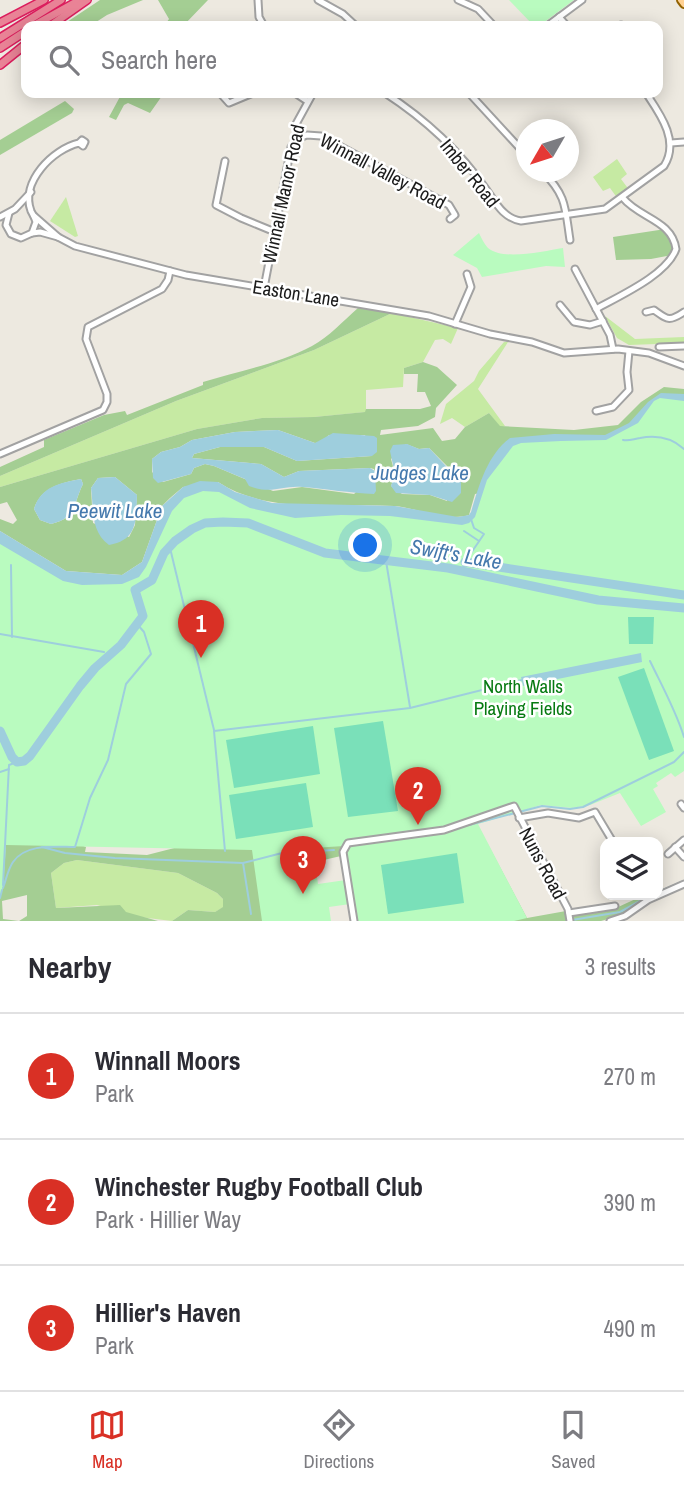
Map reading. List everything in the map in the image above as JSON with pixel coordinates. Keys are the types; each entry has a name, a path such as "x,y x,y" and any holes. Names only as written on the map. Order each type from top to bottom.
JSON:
{"highway":[{"path":"0,23 44,0"},
{"path":"27,21 61,0"},
{"path":"42,21 80,0"},
{"path":"57,21 87,0"},
{"path":"0,38 21,25"},
{"path":"0,48 21,34"},
{"path":"0,65 21,48"}],"street":[{"path":"258,0 261,21"},
{"path":"318,0 351,21"},
{"path":"458,0 478,9 489,21"},
{"path":"554,21 580,1"},
{"path":"559,17 563,21"},
{"name":"Winnall Manor Road","path":"302,98 307,101"},
{"name":"Winnall Manor Road","path":"264,288 292,147 299,138 296,124 309,98"},
{"name":"Imber Road","path":"392,98 423,120 452,147 508,217 527,221 566,216"},
{"path":"474,98 516,143"},
{"path":"566,216 599,211 623,198 664,166 669,157 671,143 663,121 649,98"},
{"name":"Winnall Valley Road","path":"299,138 318,135 344,147 366,162 449,205 455,215 450,219"},
{"path":"671,143 684,142"},
{"path":"31,192 36,225 32,233 21,237 11,234 6,221 31,192 45,161 79,144"},
{"path":"225,161 216,205 275,232"},
{"path":"552,182 560,192 570,240"},
{"path":"596,309 653,274 671,260 676,249 669,231 623,198"},
{"path":"0,217 22,208 33,214"},
{"name":"Easton Lane","path":"33,214 58,237"},
{"path":"0,229 8,229"},
{"name":"Easton Lane","path":"32,233 40,232 75,246 170,271 429,316 570,354 613,349 654,355 684,366"},
{"path":"575,269 603,321 613,349"},
{"path":"0,454 103,410 107,394 86,339 88,327 162,289 169,280 170,271"},
{"path":"455,324 473,288 467,274"},
{"path":"560,305 574,322 590,325 603,321"},
{"path":"646,312 654,310 669,320 684,312"},
{"path":"659,347 684,346"},
{"path":"596,411 614,407 629,390 629,351"},
{"name":"Nuns Road","path":"354,921 344,852 348,843 444,830 514,806 569,913 570,921"},
{"path":"518,816 548,813 579,818 595,812 610,837"},
{"path":"668,853 684,840"},
{"path":"675,847 684,857"},
{"path":"663,891 684,884"},
{"path":"610,921 627,918 643,900"},
{"path":"569,913 615,906"}],"green space":[{"path":"100,0 143,0 98,21 68,21"},
{"path":"158,0 208,0 188,21 168,21 169,19"},
{"path":"509,0 574,0 546,21 529,21"},
{"path":"119,98 160,98 150,113 128,103 124,105 116,120 109,117"},
{"path":"65,101 74,109 72,113 0,155 0,140"},
{"path":"617,159 627,174 621,179 630,191 618,199 610,188 603,191 593,177"},
{"path":"66,197 78,236 75,237 50,221"},
{"path":"665,230 674,245 672,255 651,259 616,260 613,237"},
{"path":"479,233 488,248 503,254 563,248 565,267 546,266 482,277 477,268 453,255"},
{"path":"358,308 392,313 314,350 176,401 0,476 0,467 44,447 44,440 104,415 125,411 127,415 203,385 203,382 272,362 312,346"},
{"path":"392,313 458,328 451,344 443,339 435,340 423,362 404,368 403,387 366,390 366,412 262,418 197,429 0,487 0,476 176,401 314,350"},
{"path":"605,316 635,339 684,337 684,343 629,345 617,338"},
{"path":"504,342 508,342 478,389 505,426 500,427 489,413 465,427 452,418 440,424 446,404 474,381 479,371"},
{"path":"423,362 437,367 457,385 436,408 435,417 418,426 381,430 380,435 433,428 442,441 455,439 465,427 489,413 500,426 574,430 618,425 641,402 664,387 684,389 684,458 475,494 469,515 460,517 441,516 394,506 304,505 260,500 238,493 218,482 183,487 162,506 142,562 122,575 66,571 0,531 0,519 13,524 17,520 7,502 0,504 0,487 197,429 262,418 314,417 365,412 366,409 420,409 431,406 425,392 417,392 418,374 404,374 404,368","holes":["278,430 315,443 322,442 329,435 365,435 372,456 297,461 264,447 220,447 194,454 192,458 261,464 284,477 299,471 370,468 374,469 375,474 354,494 302,487 273,491 205,464 194,468 191,474 163,482 152,472 152,459 161,452 180,447 192,440 235,432","406,444 419,449 429,448 450,469 447,501 430,495 402,494 391,486 395,474 391,459","115,477 137,495 135,525 129,537 93,523 91,488 98,478","81,479 83,484 70,514 51,524 40,520 34,509 41,496 59,484"]},
{"name":"North Walls Playing Fields","path":"656,397 684,398 684,771 675,777 671,773 656,783 658,786 653,789 666,812 641,826 620,793 590,805 572,808 541,805 478,824 527,918 514,921 354,921 344,846 313,848 318,884 346,880 350,904 329,907 331,921 262,921 252,850 6,845 0,898 0,534 65,574 123,577 143,563 176,497 216,486 271,511 470,518 484,480 513,442 605,438 632,424"},
{"path":"628,617 654,617 653,644 629,644"},
{"path":"644,668 674,751 649,760 618,677"},
{"path":"383,721 398,811 348,817 334,728"},
{"path":"313,726 320,774 234,788 226,740"},
{"path":"306,783 313,827 236,839 229,795"},
{"path":"0,816 86,847 85,852 147,855 190,844 342,846 341,856 302,865 301,921 172,921 188,910 215,912 223,907 223,899 217,893 178,873 77,860 64,863 51,873 56,908 120,905 126,912 158,921 19,921 0,921","holes":["27,895 27,916 19,921 3,919 2,901"]},
{"path":"477,824 527,918 566,911 567,916 616,908 633,900 645,900 622,915 601,921 476,921"},
{"path":"457,853 464,903 388,914 381,865"},
{"path":"77,860 178,873 217,893 223,899 224,907 215,912 188,910 172,921 139,917 97,905 56,908 51,873 64,863"}],"water":[{"path":"661,393 684,394 684,401 660,398 654,401 638,423 606,440 521,443 513,446 487,480 475,517 462,525 390,516 295,518 250,508 219,492 203,491 184,498 172,511 146,567 139,577 122,584 82,585 63,581 0,544 0,531 66,571 122,575 142,562 162,506 183,487 200,481 218,482 235,492 272,503 395,506 458,517 469,515 490,462 510,438 554,434 605,435 629,423 648,402"},
{"path":"278,430 315,443 333,433 374,436 377,438 377,452 372,456 297,461 264,447 220,447 194,454 192,458 261,464 284,477 299,471 370,468 375,471 376,491 374,494 303,487 257,489 249,486 245,479 205,464 194,468 191,474 158,483 153,478 152,459 161,452 180,447 192,440 235,432"},
{"name":"Judges Lake","path":"407,444 419,449 429,448 461,482 461,493 452,502 430,495 396,493 391,486 395,474 390,451 393,445"},
{"name":"Peewit Lake","path":"115,477 137,495 136,513 134,528 130,534 125,539 109,545 96,526 91,488 98,478"},
{"path":"81,479 83,484 73,510 66,518 51,524 40,520 34,509 46,490"},
{"path":"641,653 642,662 523,686 521,677"}],"waterway":[{"path":"623,440 658,437 674,442 684,449"},
{"path":"469,556 484,534 474,528 471,519"},
{"name":"Swift's Lake","path":"0,731 17,762 30,756 80,686 95,668 121,645 143,616 135,590 152,580 164,553 175,541 205,523 248,523 325,553 448,568 598,600 684,608"},
{"path":"464,531 479,541"},
{"path":"170,548 214,730"},
{"path":"386,561 410,707"},
{"path":"465,562 684,595"},
{"path":"461,570 466,563"},
{"path":"11,565 12,637"},
{"path":"3,888 11,865 25,852 41,847 75,847 90,798 108,760 126,684 151,654 144,632 137,624"},
{"path":"0,634 104,652"},
{"path":"650,661 684,737"},
{"path":"225,851 214,731 410,708 522,680"},
{"path":"469,825 542,806 570,809 583,807 674,762 684,752"},
{"path":"3,885 9,765 17,762"},
{"path":"0,772 9,769"},
{"path":"42,847 65,853 115,858 243,863 282,853 334,850"},
{"path":"243,863 251,914"},
{"path":"663,890 684,881"},
{"path":"0,898 2,890"},
{"path":"572,920 620,912 642,900"}],"place":[{"name":"Winnall Moors","path":"201,658"},
{"name":"Winchester Rugby Football Club","path":"418,825"},
{"name":"Hillier's Haven","path":"303,894"}]}
